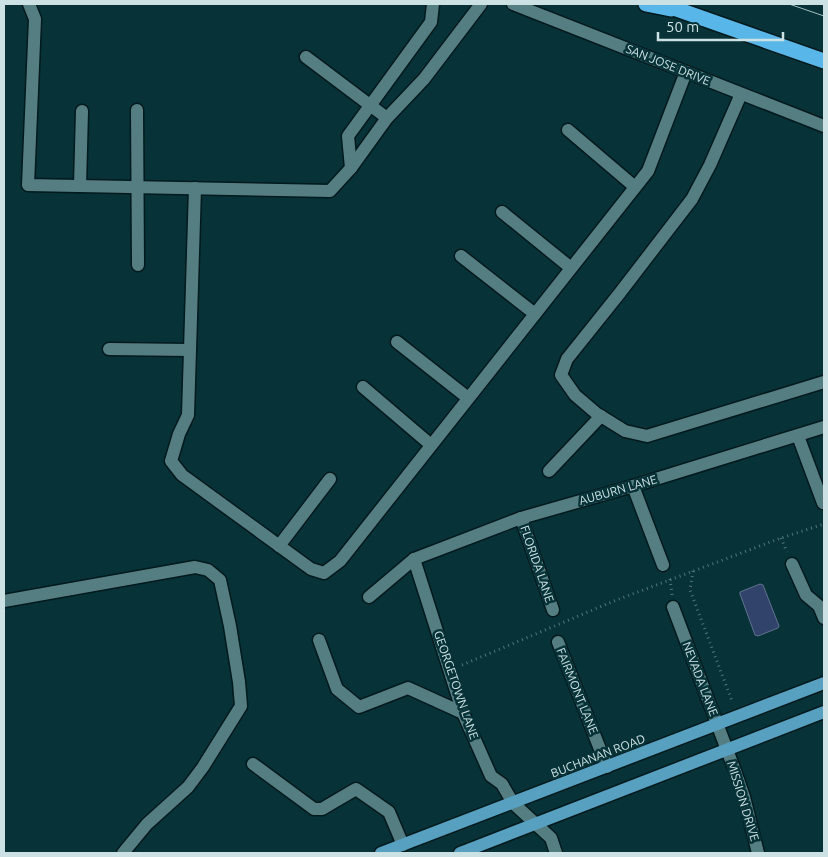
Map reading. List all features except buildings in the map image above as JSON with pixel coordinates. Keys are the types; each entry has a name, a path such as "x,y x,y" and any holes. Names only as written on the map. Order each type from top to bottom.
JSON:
{"highway":[{"path":"646,4 682,11"},
{"path":"662,4 824,61"}],"main road":[{"name":"BUCHANAN ROAD","path":"381,853 824,683"},
{"path":"460,853 824,712"}],"street":[{"path":"29,4 35,19 28,185 330,191 351,168 387,118 424,79 481,4"},
{"path":"351,168 348,136 431,22 432,4"},
{"name":"SAN JOSE DRIVE","path":"512,4 824,126"},
{"path":"306,56 387,118"},
{"path":"195,188 188,415 178,434 171,461 182,475 311,569 324,573 340,561 648,171 686,72"},
{"path":"741,94 710,165 692,199 567,359 561,375 575,395 601,416 625,431 648,436 824,382"},
{"path":"137,110 138,265"},
{"path":"80,186 82,111"},
{"path":"568,130 635,187"},
{"path":"502,212 571,268"},
{"path":"461,256 535,314"},
{"path":"398,342 468,398"},
{"path":"109,349 190,350"},
{"path":"363,387 431,445"},
{"path":"549,471 601,416"},
{"name":"AUBURN LANE","path":"369,597 414,559 522,518 798,436 824,426"},
{"path":"798,436 822,503"},
{"path":"279,546 330,479"},
{"path":"633,486 663,565"},
{"name":"FLORIDA LANE","path":"522,518 554,610"},
{"name":"GEORGETOWN LANE","path":"414,559 463,713 491,776 502,784 513,803 552,838 556,853"},
{"path":"792,564 806,595 819,606 824,618"},
{"path":"4,601 194,567 208,570 220,580 239,682 240,706 203,767 188,787 147,824 123,853"},
{"name":"NEVADA LANE","path":"673,607 727,750"},
{"path":"319,640 337,689 359,707 408,688 463,713"},
{"name":"FAIRMONT LANE","path":"558,642 607,766"},
{"name":"MISSION DRIVE","path":"727,750 744,797 758,853"},
{"path":"253,764 314,809 322,809 356,789 389,812 403,845"}],"path":[{"path":"450,670 614,601 824,524"},
{"path":"663,565 670,580 673,607"},
{"path":"693,571 690,590 732,701"}],"water":[{"path":"760,584 763,585 779,626 758,636 755,635 740,592"}],"tram line":[{"path":"789,4 824,16"}]}
